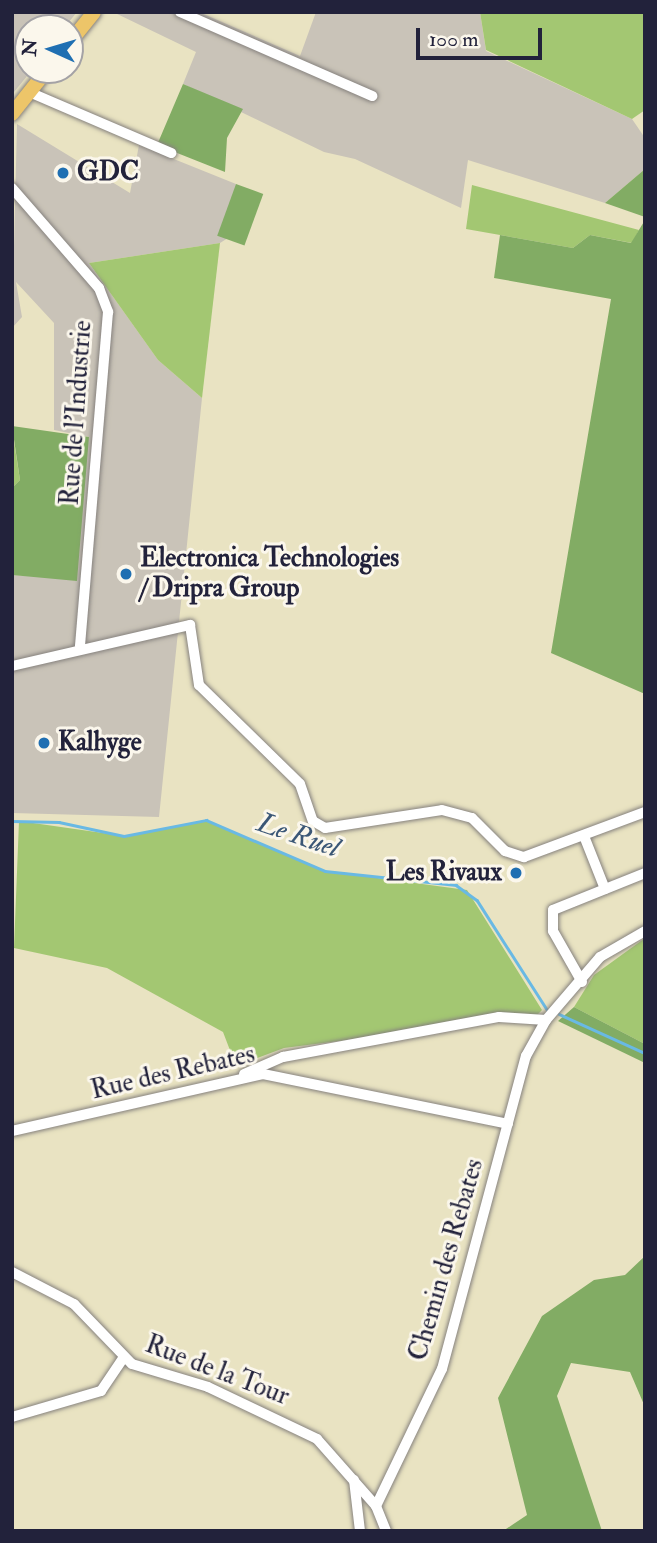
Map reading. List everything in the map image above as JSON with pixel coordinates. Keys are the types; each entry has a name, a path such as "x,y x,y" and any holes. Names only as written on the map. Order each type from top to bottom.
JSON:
{"main road":[{"path":"12,114 36,84"},
{"path":"12,123 26,96"}],"street":[{"path":"180,12 372,96"},
{"path":"26,96 171,153"},
{"name":"Rue de l'Industrie","path":"12,188 99,288 108,312 80,647"},
{"name":"Rue de l'Industrie","path":"12,195 30,211"},
{"path":"12,666 80,647 190,625 199,685 300,784 317,825 417,811 459,812 518,857 584,836 645,812"},
{"path":"584,836 605,889"},
{"path":"582,982 550,916 645,873"},
{"name":"Chemin des Rebates","path":"376,1506 442,1370 526,1056 546,1020 609,950 645,932"},
{"path":"238,1077 283,1057 499,1017 546,1020"},
{"name":"Rue des Rebates","path":"12,1132 161,1101 238,1077 285,1075 508,1124"},
{"name":"Rue de la Tour","path":"12,1272 74,1304 123,1358 291,1423 317,1439 354,1477 376,1506 386,1531"},
{"path":"12,1417 101,1391 123,1358"},
{"path":"354,1477 360,1531"}],"shaded area":[{"path":"12,12 77,12 14,14 14,84 21,84 14,92"},
{"path":"113,12 199,12 300,56 316,12 480,12 486,51 632,119 645,138 645,169 605,203 468,160 461,208 355,159 324,152 183,84 196,52"},
{"path":"17,124 130,193 139,145 236,184 228,238 220,243 89,263 158,360 202,398 159,817 12,813 12,575 35,576 89,437 54,430 54,323 16,282 22,317 12,328"}],"green space":[{"path":"480,12 645,12 645,110 632,119 486,50"},
{"path":"183,84 243,109 227,138 225,172 157,145"},
{"path":"645,169 645,217 605,203"},
{"path":"236,184 263,194 244,246 217,236"},
{"path":"472,185 639,230 632,243 590,235 573,248 466,229"},
{"path":"645,220 645,694 551,653 611,299 494,278 500,235 573,248 590,235 631,243"},
{"path":"220,243 202,398 158,360 89,263"},
{"path":"12,426 89,437 77,581 12,575 12,488 20,480"},
{"path":"12,429 20,480 12,488"},
{"path":"206,820 325,871 467,890 542,1010 536,1016 284,1048 236,1066 223,1032 107,968 14,948 19,821 124,836"},
{"path":"645,938 645,1044 574,1007 594,975"},
{"path":"574,1007 645,1044 645,1063 558,1021"},
{"path":"645,1256 645,1407 630,1372 571,1363 557,1396 602,1531 503,1531 527,1515 498,1398 542,1316 594,1280 625,1275"}],"waterway":[{"name":"Le Ruel","path":"12,821 59,822 124,836 206,820 325,871 456,885 477,900 548,1011"},
{"name":"Le Ruel","path":"559,1014 645,1053"}],"place":[{"name":"GDC","path":"63,173"},
{"name":"Electronica Technologies / Dripra Group","path":"126,574"},
{"name":"Kalhyge","path":"44,743"},
{"name":"Les Rivaux","path":"516,873"}]}
